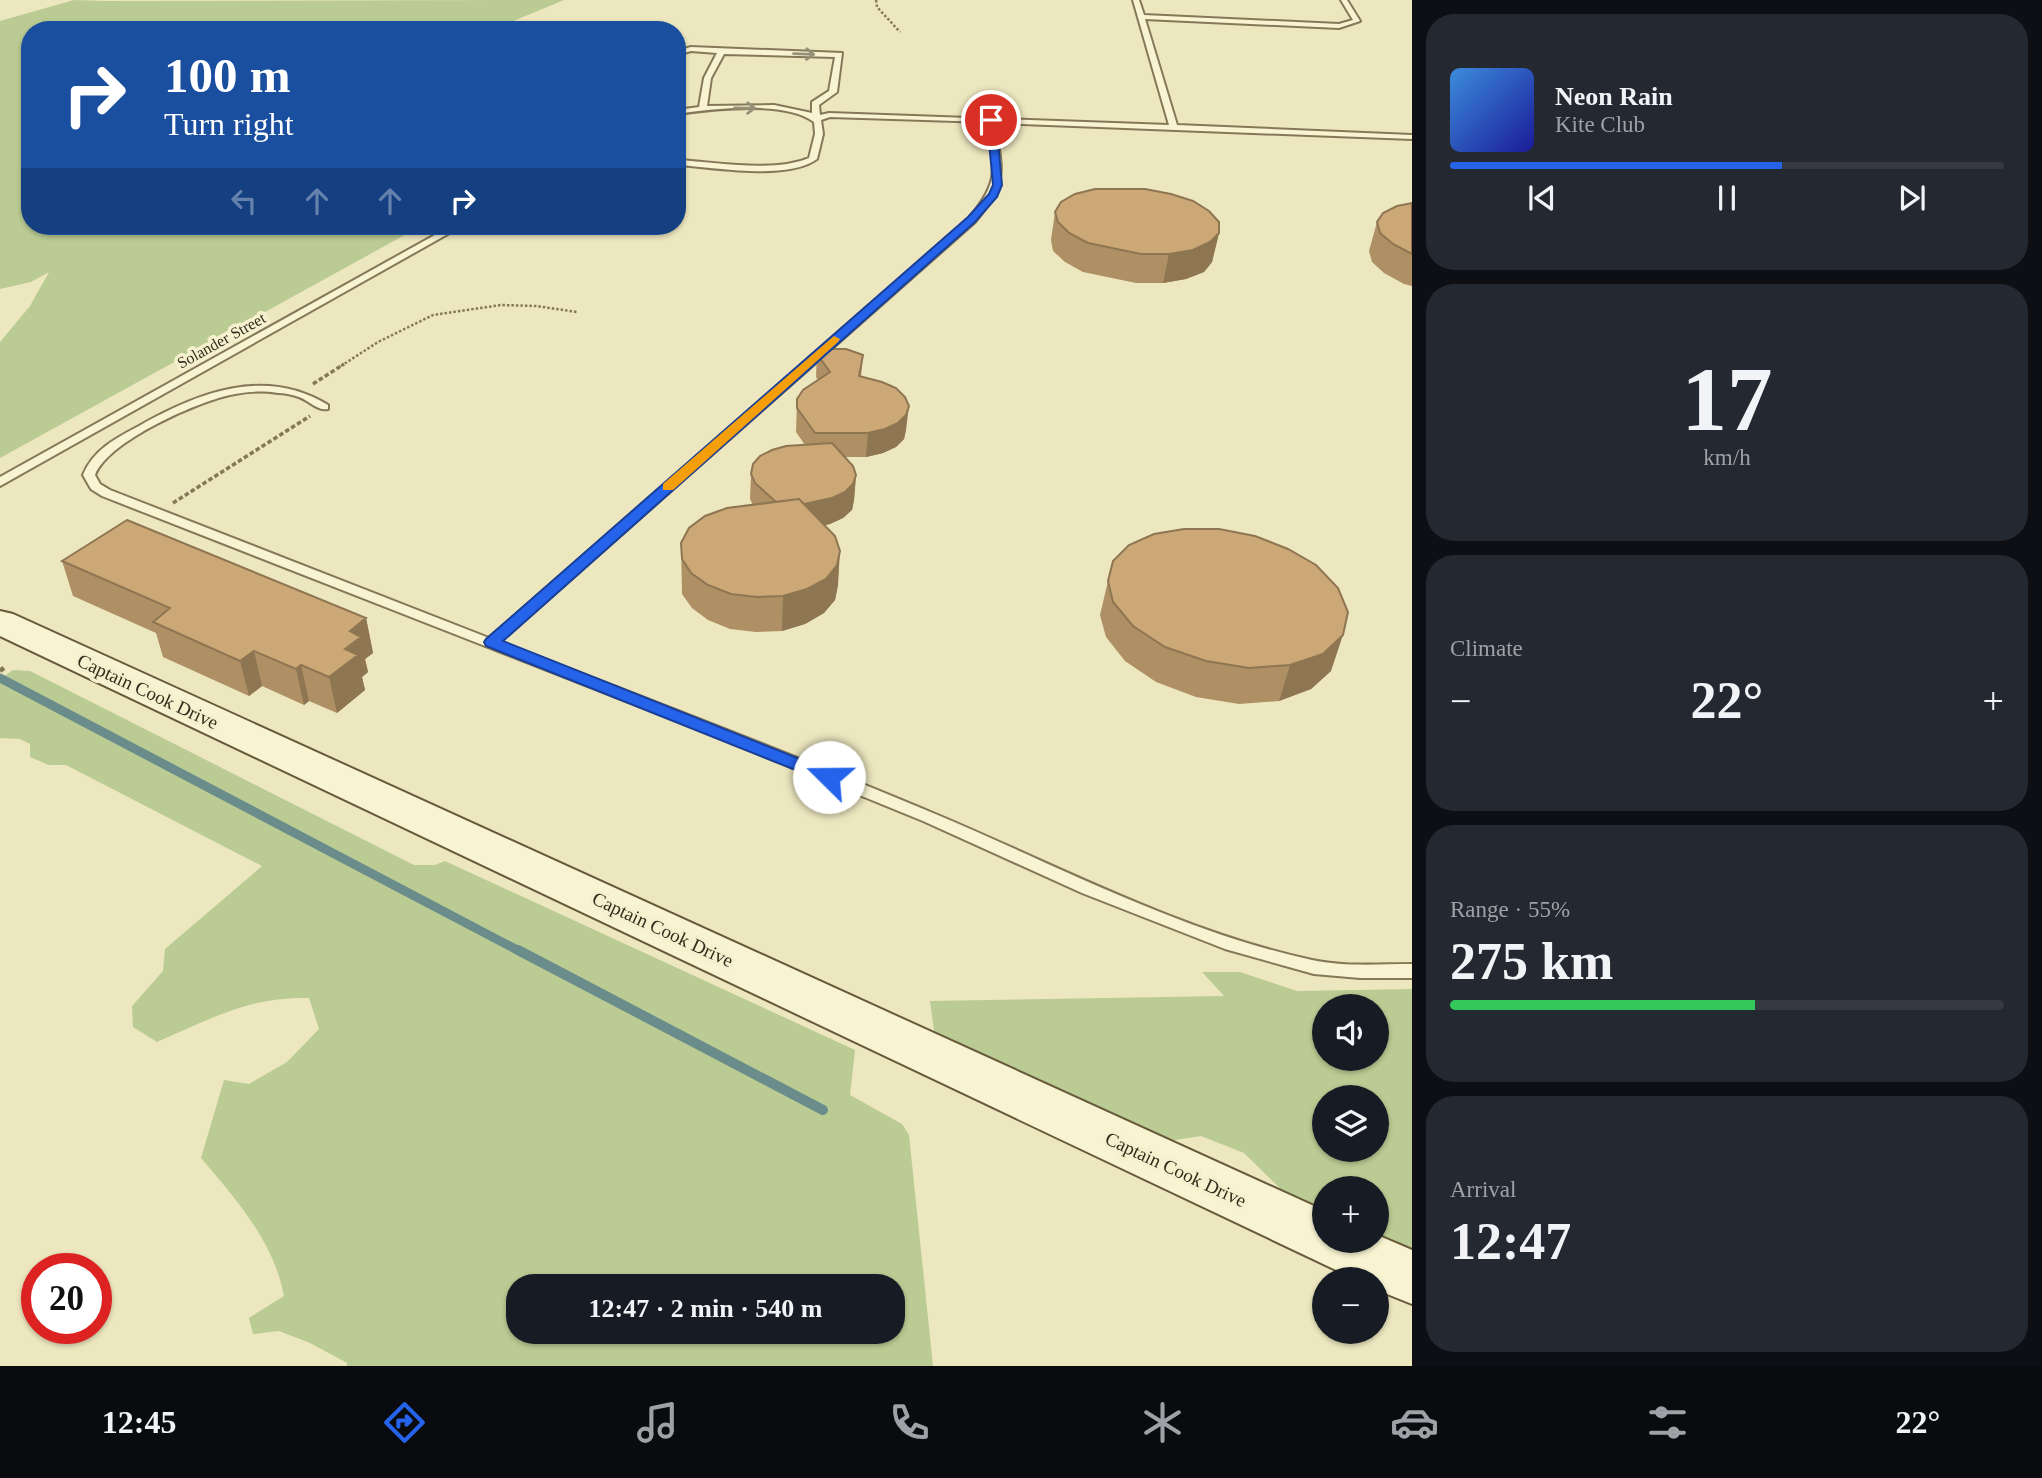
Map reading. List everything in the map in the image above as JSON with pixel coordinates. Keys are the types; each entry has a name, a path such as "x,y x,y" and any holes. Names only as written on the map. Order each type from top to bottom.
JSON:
{"main road":[{"name":"Captain Cook Drive","path":"0,622 1312,1232"},
{"path":"1357,1253 1412,1278"}],"lane":[{"path":"1136,0 1174,127"},
{"path":"1142,18 1339,26 1357,21 1344,0"},
{"path":"686,50 839,55 833,92 816,104 820,125 813,159 806,164 772,166 686,162"},
{"path":"703,107 716,57 728,52"},
{"path":"686,110 703,107 793,110 816,108 874,111 911,117"},
{"path":"793,110 808,113 817,119"},
{"path":"817,119 830,115 911,117 1412,137"},
{"path":"492,642 971,220 993,195 998,185 991,120"},
{"name":"Solander Street","path":"0,482 441,235"},
{"path":"324,407 303,394 265,388 216,393 156,420 119,442 93,463 89,475 95,486 163,516 492,642 916,812 1088,889 1231,944 1314,967 1360,971 1412,971"}],"path":[{"path":"876,0 877,7 900,32"},
{"path":"303,394 318,380 378,342 433,315 502,305 547,307 577,312"},
{"path":"163,516 165,508 324,407"}],"green space":[{"path":"74,0 564,0 514,21 21,21 21,235 405,235 0,458 0,342 30,306 49,272 31,282 0,289 0,21"},
{"path":"13,670 30,671 414,865 435,865 445,861 855,1050 850,1095 902,1124 909,1135 933,1366 347,1366 347,1363 310,1343 279,1331 253,1334 249,1318 284,1296 279,1276 263,1239 252,1222 201,1158 224,1080 249,1084 287,1062 319,1029 309,998 288,998 249,1005 213,1017 157,1042 133,1027 132,1006 163,971 165,949 262,866 66,765 49,765 30,757 30,744 20,739 0,738 0,679"},
{"path":"1202,972 1240,972 1297,991 1412,989 1412,1257 1389,1246 1389,1176 1312,1176 1312,1211 1295,1203 1244,1153 1201,1136 1169,1141 935,1038 930,1001 1224,996"}],"building":[{"path":"1095,189 1145,189 1193,201 1209,211 1219,222 1219,233 1210,242 1193,250 1169,254 1141,254 1088,243 1069,233 1058,222 1055,212 1061,202 1075,194"},
{"path":"1412,203 1412,254 1380,233 1377,222 1383,213"},
{"path":"833,349 846,349 863,355 859,376 896,388 905,397 909,406 906,415 898,423 868,433 815,433 797,408 797,399 803,390 830,372 817,354"},
{"path":"832,443 853,466 856,475 853,484 845,492 832,498 804,504 799,499 776,502 755,483 751,474 753,464 760,456 786,446"},
{"path":"799,499 835,536 840,551 837,565 826,579 807,589 783,596 731,594 708,585 691,573 682,559 681,543 689,528 705,516 727,508"},
{"path":"127,520 366,618 350,631 361,637 345,649 358,655 329,677 301,665 296,669 254,651 240,661 153,622 170,608 62,561"},
{"path":"1184,529 1219,529 1255,536 1288,549 1316,565 1338,588 1348,612 1343,635 1323,654 1290,665 1249,668 1206,661 1165,647 1133,626 1113,602 1108,581 1113,561 1129,545 1154,534"}],"waterway":[{"path":"0,678 521,952"},
{"path":"518,950 823,1110"}],"slow traffic":[{"path":"668,487 834,339"}],"route":[{"path":"829,777 492,642 971,220 993,195 998,185 991,120"}]}
